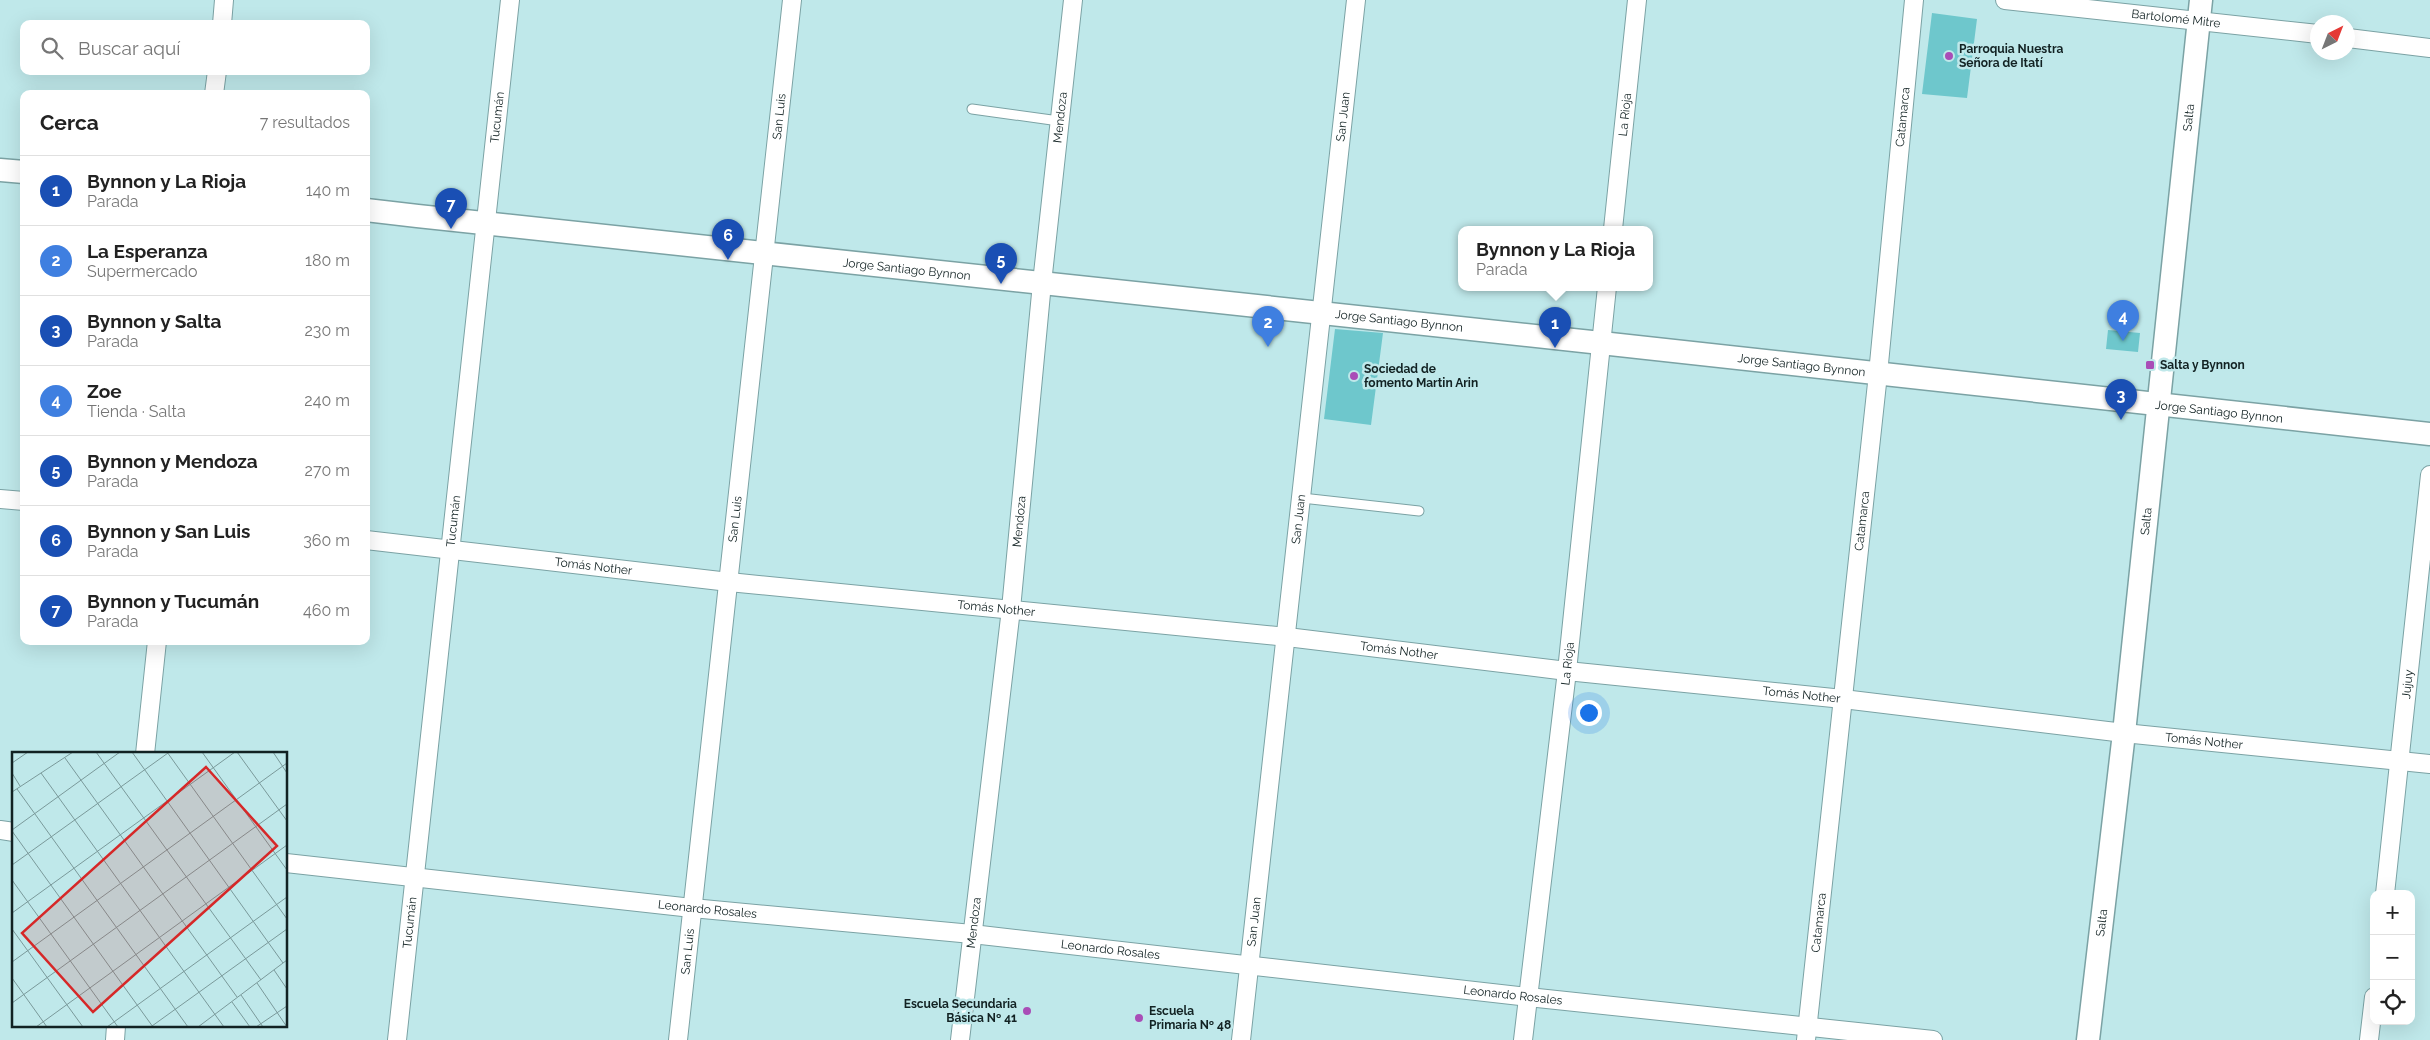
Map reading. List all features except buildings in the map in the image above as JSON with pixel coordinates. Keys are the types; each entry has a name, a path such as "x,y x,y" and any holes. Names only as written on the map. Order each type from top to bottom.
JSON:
{"street":[{"path":"222,20 224,0"},
{"name":"Tucumán","path":"397,1040 510,0"},
{"name":"San Luis","path":"678,1040 766,255 792,0"},
{"name":"Mendoza","path":"960,1040 1011,609 1042,283 1072,0"},
{"name":"San Juan","path":"1241,1040 1356,0"},
{"name":"La Rioja","path":"1613,226 1636,0"},
{"name":"Catamarca","path":"1807,1033 1878,374 1914,0"},
{"name":"Bartolomé Mitre","path":"2005,0 2199,10 2310,32"},
{"name":"Salta","path":"2088,1040 2124,733 2199,10"},
{"path":"2355,39 2430,48"},
{"path":"215,90 216,75"},
{"path":"0,170 20,172"},
{"name":"Jorge Santiago Bynnon","path":"370,210 766,255 1601,343 2158,407 2430,434"},
{"name":"La Rioja","path":"1524,1040 1567,671 1607,291"},
{"name":"Jujuy","path":"2386,890 2430,475"},
{"path":"0,499 20,502"},
{"name":"Tomás Nother","path":"370,540 729,582 1287,637 1567,671 1844,699 2124,733 2430,764"},
{"path":"145,752 157,645"},
{"name":"Leonardo Rosales","path":"288,863 692,908 972,934 1528,997 1807,1033 1933,1040"},
{"path":"2369,1040 2371,1025"}],"lane":[{"path":"972,109 1060,122"},
{"path":"1302,498 1418,511"}],"place":[{"name":"Parroquia Nuestra Señora de Itatí","path":"1949,56"},
{"name":"Bynnon y Tucumán","path":"451,229"},
{"name":"Bynnon y San Luis","path":"728,260"},
{"name":"Bynnon y Mendoza","path":"1001,284"},
{"name":"Zoe","path":"2123,341"},
{"name":"La Esperanza","path":"1268,347"},
{"name":"Bynnon y La Rioja","path":"1555,348"},
{"name":"Salta y Bynnon","path":"2150,365"},
{"name":"Sociedad de fomento Martin Arin","path":"1354,376"},
{"name":"Bynnon y Salta","path":"2121,420"},
{"name":"Escuela Secundaria Básica Nº 41","path":"1027,1011"},
{"name":"Escuela Primaria Nº 48","path":"1139,1018"}]}
